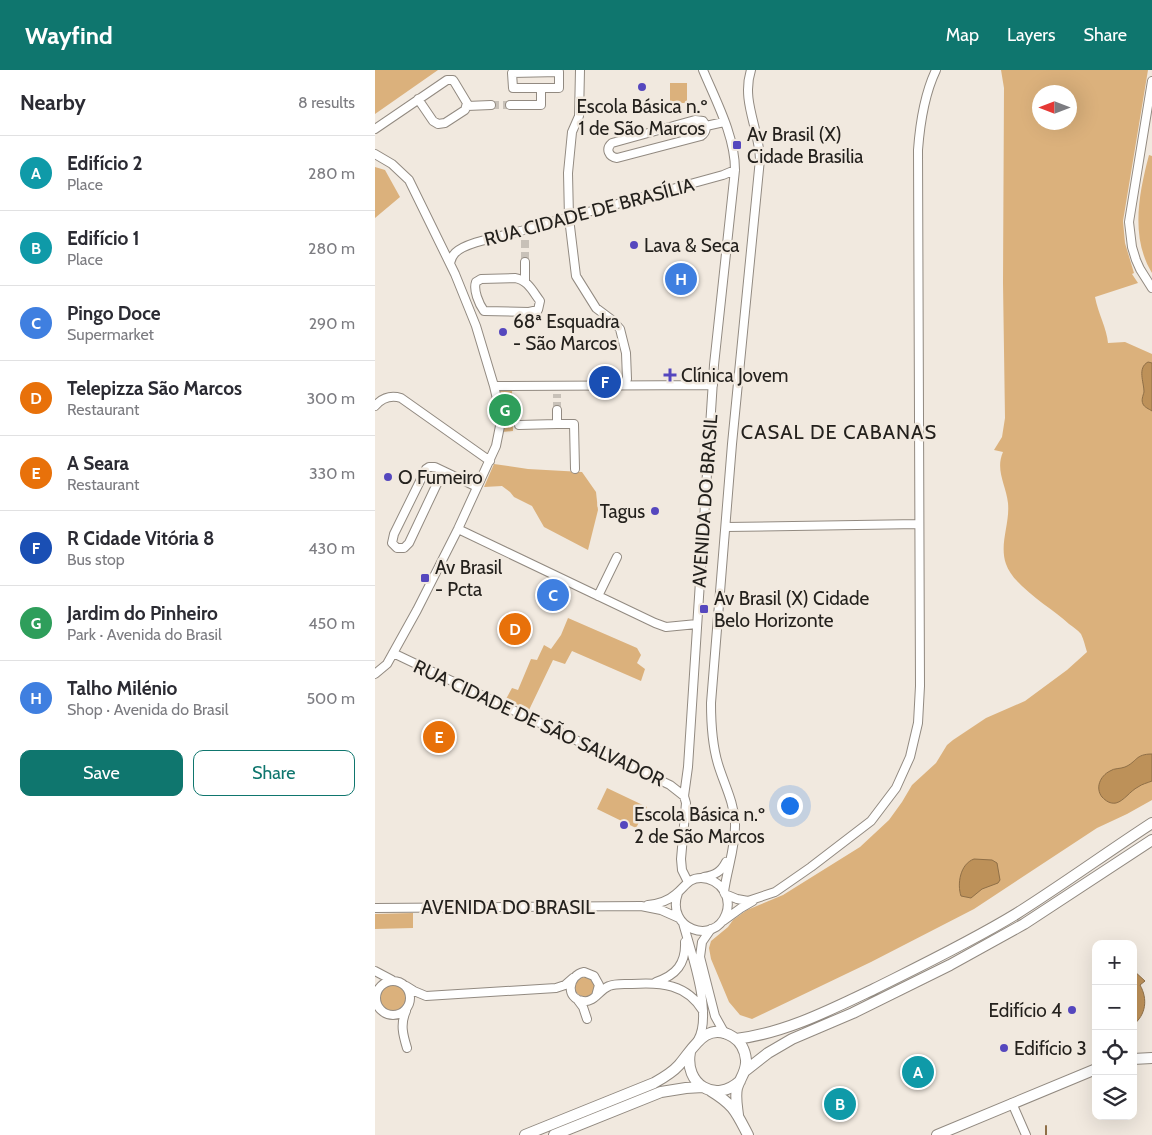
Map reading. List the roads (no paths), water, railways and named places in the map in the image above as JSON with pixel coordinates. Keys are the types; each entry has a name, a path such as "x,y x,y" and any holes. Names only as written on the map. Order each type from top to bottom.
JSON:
{"main road":[{"path":"525,1135 654,1083 679,1066 696,1043 710,1034 725,1034 736,1039 759,1036 784,1029 849,1001 944,955 1016,914 1152,823"},
{"path":"554,1135 661,1092 686,1088 726,1090 734,1086 768,1052 792,1039 853,1013 950,966 1023,924 1152,840"},
{"path":"736,1039 745,1053 743,1075 737,1090 736,1104 738,1115"},
{"path":"696,1043 690,1052 689,1068 692,1076 706,1088 726,1100 738,1115 748,1135"},
{"path":"1137,1059 1152,1058"},
{"path":"937,1135 1092,1071"}],"street":[{"path":"580,70 579,116 572,132 569,173 569,218 577,276 596,308 612,320 620,329 625,344 627,379 623,385"},
{"name":"AVENIDA DO BRASIL","path":"375,908 641,906 663,902 678,893 688,882 682,865 686,803 683,796 688,767 713,386 735,170 733,151 724,122 703,70"},
{"path":"719,924 727,910 725,893 726,872 735,833 730,795 714,748 711,715 732,444 760,159 759,141 748,98 747,86 751,70"},
{"path":"725,1034 715,1016 700,957 702,942 711,929 736,910 783,887 863,828 888,801 905,772 915,739 919,706 918,150 922,113 935,70"},
{"path":"559,72 559,88 541,88 513,88 512,73 559,72"},
{"path":"375,129 418,99 445,81 450,80 455,83 467,100 467,106 458,115 445,123 438,124 433,121 418,99"},
{"path":"1152,81 1129,222 1132,247 1136,260 1152,288"},
{"path":"510,105 541,105 541,88"},
{"path":"467,106 491,105"},
{"path":"695,120 703,121 706,126 705,132 701,136 673,144 617,158 612,157 609,152 609,147 612,143 695,120"},
{"path":"706,126 724,122"},
{"path":"375,154 392,164 409,180 464,293 494,386 500,426 499,438 458,529 387,664 375,674"},
{"name":"RUA CIDADE DE BRASÍLIA","path":"450,263 454,253 479,242 524,231 735,170"},
{"path":"524,231 525,240"},
{"path":"525,262 525,281 540,301 538,310 529,312 491,312 484,311 481,308 474,287 478,280 515,278 525,281"},
{"path":"494,386 557,390 623,385 713,386"},
{"path":"375,406 383,399 401,398 490,460"},
{"path":"557,410 557,424"},
{"path":"519,425 574,424 575,469"},
{"path":"443,471 409,543 404,548 397,548 392,542 394,534 424,472 429,467 432,466 443,471 477,487"},
{"path":"726,528 919,524"},
{"path":"458,529 660,625 666,627 697,624"},
{"path":"598,596 617,557"},
{"name":"RUA CIDADE DE SÃO SALVADOR","path":"393,653 674,788 683,796"},
{"path":"688,882 719,872 731,854"},
{"path":"700,878 717,883 725,893 742,901 759,899"},
{"path":"678,893 675,906 682,924 702,997 702,1032 696,1043"},
{"name":"AVENIDA DO BRASIL","path":"641,906 661,910 682,924"},
{"path":"682,924 696,930 711,929"},
{"path":"375,972 426,996 556,988 565,985 574,977 584,972 603,981 615,984 656,982 671,976 682,964 685,948 682,924"},
{"path":"375,972 377,1003 402,1030"},
{"path":"556,988 564,990 575,998 583,1007 586,1018 599,985 594,976"},
{"path":"574,977 570,987 575,998 585,1001 615,984"},
{"path":"376,994 383,984 394,981"},
{"path":"656,982 685,992 695,999 703,1011"},
{"path":"406,986 410,993 408,1007 403,1017 402,1030 407,1048"},
{"path":"375,1010 396,1015 426,996"},
{"path":"1012,1103 1026,1135"}],"waterway":[{"path":"1046,1126 1046,1135"}],"tunnel":[{"path":"491,105 510,105"},
{"path":"525,240 525,262"},
{"path":"557,394 557,410"}],"place":[{"name":"Escola Básica n.º 1 de São Marcos","path":"642,87"},
{"name":"Av Brasil (X) Cidade Brasilia","path":"737,145"},
{"name":"Lava & Seca","path":"634,245"},
{"name":"Talho Milénio","path":"681,279"},
{"name":"68ª Esquadra - São Marcos","path":"503,332"},
{"name":"Clínica Jovem","path":"670,375"},
{"name":"R Cidade Vitória 8","path":"605,382"},
{"name":"Jardim do Pinheiro","path":"505,410"},
{"name":"O Fumeiro","path":"388,477"},
{"name":"Tagus","path":"655,511"},
{"name":"Av Brasil - Pcta","path":"425,578"},
{"name":"Pingo Doce","path":"553,595"},
{"name":"Av Brasil (X) Cidade Belo Horizonte","path":"704,609"},
{"name":"Telepizza São Marcos","path":"515,629"},
{"name":"A Seara","path":"439,737"},
{"name":"Escola Básica n.º 2 de São Marcos","path":"624,825"},
{"name":"Edifício 4","path":"1072,1010"},
{"name":"Edifício 3","path":"1004,1048"},
{"name":"Edifício 2","path":"918,1072"},
{"name":"Edifício 1","path":"840,1104"}],"district":[{"name":"CASAL DE CABANAS","path":"839,432"}]}
